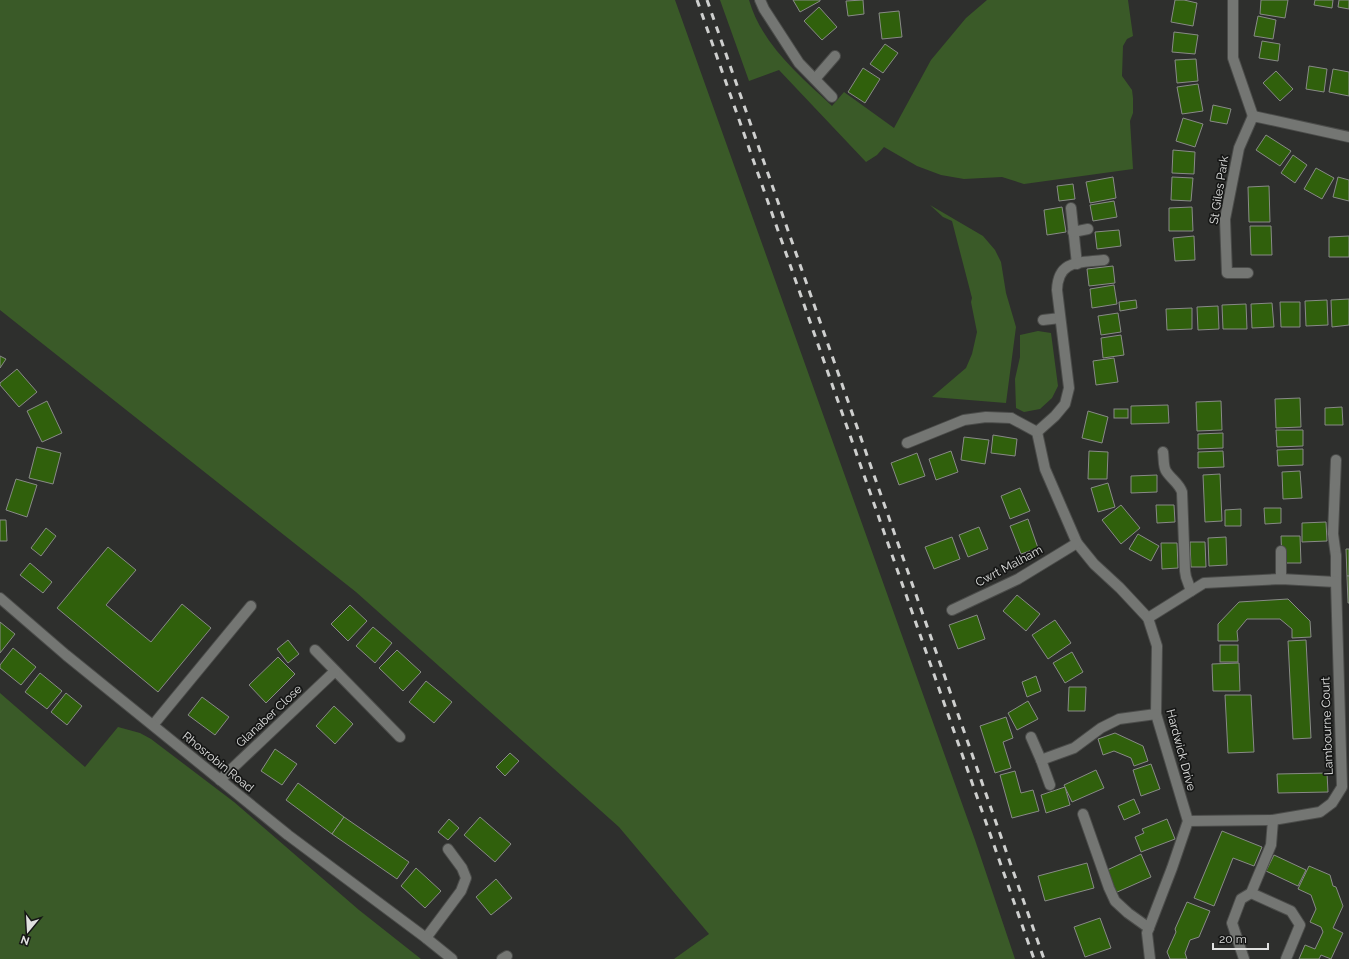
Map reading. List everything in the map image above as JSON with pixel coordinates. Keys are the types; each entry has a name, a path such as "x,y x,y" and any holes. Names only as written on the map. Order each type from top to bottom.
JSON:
{"street":[{"path":"760,0 764,10 799,63 832,97"},
{"path":"1233,0 1233,58 1254,116 1349,137"},
{"path":"815,79 835,56"},
{"name":"St Giles Park","path":"1248,273 1227,273 1225,220 1239,148 1254,116"},
{"path":"1071,208 1077,264"},
{"path":"1074,232 1088,229"},
{"path":"907,443 964,420 986,416 1011,418 1037,432 1055,416 1065,404 1068,388 1057,281 1060,273 1068,265 1104,260"},
{"path":"1043,320 1060,318"},
{"name":"Hardwick Drive","path":"1037,432 1045,469 1076,543 1094,564 1120,588 1148,618 1157,646 1156,714 1188,821"},
{"path":"1163,452 1164,467 1166,472 1180,487 1182,492 1185,571 1191,591"},
{"name":"Lambourne Court","path":"1188,821 1273,820 1320,812 1332,803 1342,787 1336,556 1333,534 1336,460"},
{"name":"Cwrt Malham","path":"952,610 1018,579 1076,543"},
{"path":"1281,551 1281,578"},
{"path":"1148,618 1204,583 1281,578 1336,582"},
{"name":"Rhosrobin Road","path":"0,598 66,655 288,835 452,959"},
{"path":"153,725 251,606"},
{"path":"315,650 400,737"},
{"name":"Glanaber Close","path":"220,780 335,671"},
{"path":"1042,760 1074,748 1101,728 1119,719 1156,714"},
{"path":"1031,737 1042,760 1050,785"},
{"path":"1083,814 1109,888 1116,901 1128,913 1149,928"},
{"path":"1244,959 1232,923 1241,899 1251,893 1271,845 1273,820"},
{"path":"1150,959 1147,933 1188,821"},
{"path":"426,938 461,891 466,878 462,868 448,849"},
{"path":"1251,893 1291,911 1300,925 1286,959"}],"green space":[{"path":"0,0 675,0 975,840 1015,959 674,959 709,934 619,827 356,592 0,310"},
{"path":"720,0 749,0 755,16 772,45 795,71 832,106 844,92 894,128 931,60 966,18 987,0 1128,0 1133,36 1127,39 1123,46 1122,76 1132,90 1133,98 1133,113 1130,121 1133,169 1024,184 1002,177 964,179 941,175 917,166 884,147 877,155 866,162 779,70 749,81"},
{"path":"930,205 983,236 995,250 1001,262 1006,293 1016,327 1006,403 932,397 966,368 972,354 977,332 971,302 972,298 952,221 943,217"},
{"path":"1038,331 1051,333 1058,386 1052,398 1040,409 1024,412 1016,408 1015,379 1020,357 1020,335"},
{"path":"0,693 85,767 118,727 140,733 151,739 234,802 359,910 421,959 0,959"}],"building":[{"path":"793,0 820,0 820,1 800,12"},
{"path":"863,0 864,14 848,16 846,1"},
{"path":"1175,0 1184,0 1197,3 1193,26 1171,22"},
{"path":"1261,0 1288,0 1285,18 1260,14"},
{"path":"1315,0 1333,0 1332,8 1314,5"},
{"path":"1339,0 1349,0 1349,9 1338,7"},
{"path":"819,7 837,27 822,40 804,21"},
{"path":"899,11 902,37 882,39 879,13"},
{"path":"1258,16 1276,20 1273,39 1254,36"},
{"path":"1174,32 1198,35 1195,54 1172,52"},
{"path":"1262,41 1280,44 1278,61 1259,58"},
{"path":"885,44 898,53 883,73 870,64"},
{"path":"1196,59 1198,81 1177,83 1175,60"},
{"path":"1309,66 1327,69 1324,92 1306,89"},
{"path":"863,68 880,79 865,103 848,92"},
{"path":"1333,69 1349,72 1349,96 1329,92"},
{"path":"1276,71 1293,89 1280,101 1263,83"},
{"path":"1198,84 1203,111 1182,114 1177,87"},
{"path":"1213,105 1231,109 1227,124 1210,121"},
{"path":"1183,118 1203,124 1195,147 1176,141"},
{"path":"1266,135 1291,151 1280,166 1256,150"},
{"path":"1173,150 1195,152 1194,174 1172,173"},
{"path":"1293,155 1307,165 1295,183 1281,173"},
{"path":"1316,168 1334,178 1322,199 1304,189"},
{"path":"1113,177 1116,198 1090,203 1086,182"},
{"path":"1172,177 1193,178 1191,201 1171,200"},
{"path":"1338,177 1349,180 1349,201 1333,197"},
{"path":"1073,184 1075,199 1059,201 1057,186"},
{"path":"1269,186 1270,222 1249,222 1248,187"},
{"path":"1114,201 1117,217 1093,221 1090,205"},
{"path":"1062,207 1066,232 1047,235 1044,210"},
{"path":"1192,207 1193,231 1169,231 1169,208"},
{"path":"1250,226 1271,226 1272,255 1251,255"},
{"path":"1119,230 1121,246 1097,249 1095,232"},
{"path":"1194,236 1195,260 1175,261 1173,238"},
{"path":"1349,236 1349,257 1329,257 1329,237"},
{"path":"1113,266 1115,283 1089,286 1087,269"},
{"path":"1114,285 1117,304 1092,308 1090,289"},
{"path":"1349,299 1349,325 1332,327 1331,300"},
{"path":"1136,300 1137,308 1120,311 1119,302"},
{"path":"1327,300 1328,325 1306,326 1305,301"},
{"path":"1280,302 1300,302 1300,327 1281,327"},
{"path":"1272,303 1274,327 1252,328 1251,304"},
{"path":"1246,304 1247,329 1223,329 1222,305"},
{"path":"1218,306 1219,329 1198,330 1197,307"},
{"path":"1192,308 1192,329 1167,330 1166,309"},
{"path":"1118,313 1121,332 1101,335 1098,316"},
{"path":"1121,335 1124,355 1103,358 1101,338"},
{"path":"0,356 6,359 0,368"},
{"path":"1114,358 1118,382 1096,385 1093,361"},
{"path":"17,369 37,392 19,407 0,385 0,383"},
{"path":"1300,398 1301,427 1276,428 1275,399"},
{"path":"47,401 62,433 42,442 27,411"},
{"path":"1221,401 1222,430 1197,431 1196,402"},
{"path":"1168,405 1169,423 1131,424 1131,406"},
{"path":"1342,407 1343,425 1325,425 1325,408"},
{"path":"1114,409 1128,409 1128,418 1114,418"},
{"path":"1088,411 1108,417 1102,443 1082,438"},
{"path":"1276,430 1303,430 1303,446 1277,447"},
{"path":"1223,433 1223,448 1198,449 1198,434"},
{"path":"993,435 1017,439 1015,456 991,453"},
{"path":"964,437 989,440 985,464 961,460"},
{"path":"37,447 61,453 53,484 29,478"},
{"path":"1303,449 1303,465 1278,466 1277,450"},
{"path":"951,451 958,472 936,480 929,459"},
{"path":"1089,451 1108,452 1107,479 1088,479"},
{"path":"1223,451 1224,467 1198,468 1198,452"},
{"path":"917,453 925,476 899,485 891,463"},
{"path":"1300,471 1302,498 1283,499 1282,472"},
{"path":"1220,474 1222,521 1205,522 1203,475"},
{"path":"1157,475 1157,492 1131,493 1131,476"},
{"path":"16,479 37,485 27,517 6,510"},
{"path":"1108,483 1115,507 1098,512 1091,488"},
{"path":"1020,488 1030,511 1010,519 1001,496"},
{"path":"1121,505 1140,528 1121,544 1102,520"},
{"path":"1156,505 1174,505 1175,522 1157,523"},
{"path":"1264,508 1281,508 1281,523 1265,524"},
{"path":"1241,509 1241,526 1225,526 1225,510"},
{"path":"1028,519 1038,548 1021,554 1010,526"},
{"path":"0,520 6,520 7,541 0,541"},
{"path":"1326,522 1327,541 1302,542 1302,523"},
{"path":"979,527 988,549 968,557 959,535"},
{"path":"46,528 56,536 41,556 31,548"},
{"path":"1138,534 1159,546 1151,561 1129,549"},
{"path":"1281,536 1300,536 1301,563 1282,563"},
{"path":"952,537 960,559 934,569 925,547"},
{"path":"1226,537 1227,565 1209,566 1208,538"},
{"path":"1190,542 1205,542 1206,567 1191,567"},
{"path":"1161,543 1177,543 1178,568 1162,569"},
{"path":"108,547 136,570 106,605 151,642 182,604 211,628 158,692 57,608"},
{"path":"1346,549 1349,549 1349,576 1347,576"},
{"path":"30,563 52,582 43,593 20,575"},
{"path":"1347,576 1349,576 1349,603 1348,603"},
{"path":"1017,595 1040,614 1026,631 1003,611"},
{"path":"1288,599 1310,621 1311,637 1292,638 1292,629 1280,619 1247,619 1237,631 1238,641 1218,641 1218,624 1239,602"},
{"path":"350,605 367,621 348,641 331,624"},
{"path":"977,615 985,639 958,649 949,625"},
{"path":"1055,620 1071,643 1048,659 1032,635"},
{"path":"0,622 15,634 0,653"},
{"path":"373,627 392,643 375,663 356,646"},
{"path":"288,640 299,654 288,663 277,649"},
{"path":"1306,640 1311,738 1293,739 1288,641"},
{"path":"1220,645 1238,645 1238,662 1220,662"},
{"path":"13,648 36,667 21,685 0,668 0,665"},
{"path":"397,650 421,672 403,691 379,668"},
{"path":"1072,652 1083,672 1065,683 1053,663"},
{"path":"278,657 295,674 266,703 249,685"},
{"path":"1239,663 1240,691 1213,691 1212,664"},
{"path":"40,673 62,691 47,709 25,692"},
{"path":"1036,676 1041,691 1027,697 1022,682"},
{"path":"426,681 452,702 434,723 409,702"},
{"path":"1069,687 1086,687 1085,711 1068,711"},
{"path":"66,693 82,706 67,725 51,712"},
{"path":"1225,695 1251,695 1254,752 1228,753"},
{"path":"202,697 229,717 215,735 188,715"},
{"path":"1028,701 1038,719 1017,730 1008,713"},
{"path":"334,706 353,724 335,744 316,726"},
{"path":"1006,717 1013,738 1003,742 1011,768 995,773 980,726"},
{"path":"1115,733 1143,746 1148,761 1134,766 1131,758 1114,751 1103,755 1098,739"},
{"path":"275,749 297,764 282,785 261,771"},
{"path":"510,753 519,761 505,776 496,767"},
{"path":"1151,764 1160,789 1141,796 1133,770"},
{"path":"1096,770 1104,788 1072,802 1064,785"},
{"path":"1015,771 1021,793 1033,790 1039,811 1012,818 1000,775"},
{"path":"1327,773 1328,792 1278,793 1277,774"},
{"path":"298,783 344,817 332,834 286,800"},
{"path":"1065,787 1070,805 1046,813 1041,795"},
{"path":"1134,799 1140,813 1124,820 1118,806"},
{"path":"344,817 409,862 397,879 332,834"},
{"path":"480,817 511,844 495,862 464,835"},
{"path":"449,819 459,828 448,840 438,832"},
{"path":"1167,819 1175,839 1141,852 1135,837 1144,833 1142,829"},
{"path":"1222,831 1262,847 1254,866 1233,858 1214,906 1194,898"},
{"path":"1141,854 1151,877 1115,893 1105,871"},
{"path":"1274,855 1306,870 1298,886 1266,871"},
{"path":"1087,863 1094,888 1045,901 1038,876"},
{"path":"1309,866 1330,875 1333,886 1336,887 1343,906 1333,928 1343,933 1331,959 1321,955 1319,959 1299,959 1305,945 1315,949 1323,932 1321,927 1310,922 1316,909 1311,895 1298,889"},
{"path":"416,868 441,891 425,908 401,886"},
{"path":"496,879 512,898 491,915 476,897"},
{"path":"1187,902 1210,911 1199,937 1190,940 1185,953 1187,959 1170,959 1167,952"},
{"path":"1100,918 1111,948 1085,957 1074,927"}],"railway":[{"path":"697,0 1034,959"},
{"path":"707,0 1044,959"}]}
